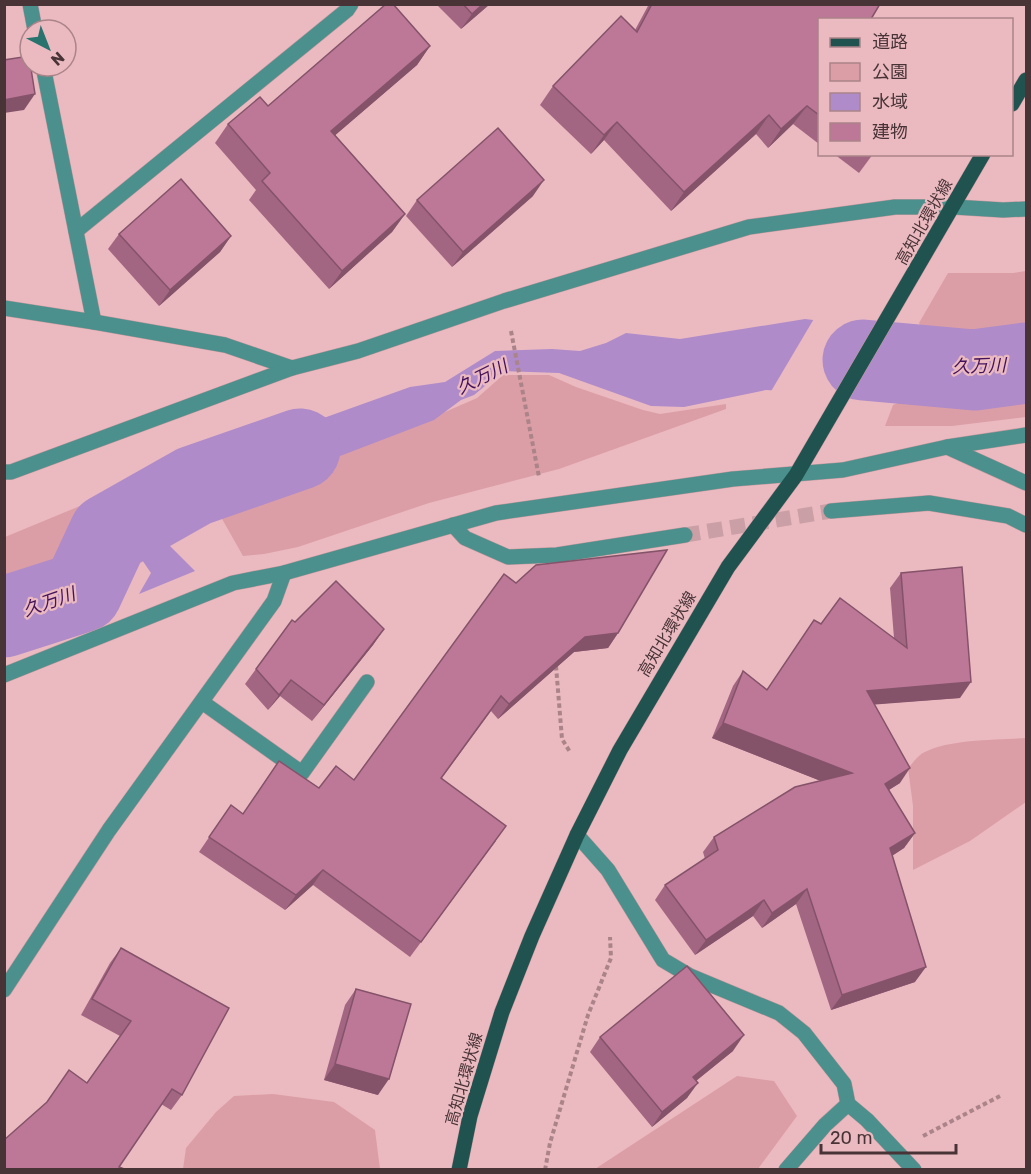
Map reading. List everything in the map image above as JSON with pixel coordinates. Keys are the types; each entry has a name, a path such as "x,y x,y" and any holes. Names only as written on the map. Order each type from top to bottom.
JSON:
{"main road":[{"path":"1013,101 1026,80"},
{"name":"高知北環状線","path":"459,1170 470,1116 502,1012 532,936 577,835 620,750 728,567 796,475 938,235 982,156"}],"street":[{"path":"76,231 347,10 351,4"},
{"path":"45,78 94,322"},
{"path":"4,472 292,368 358,351 504,301 749,227 895,207 1026,209"},
{"path":"4,308 225,345 292,368"},
{"path":"4,675 233,583 284,573 506,512 734,478 843,470 947,447 1026,435"},
{"path":"947,447 1026,483"},
{"path":"831,511 929,503 1008,516 1026,525"},
{"path":"453,525 465,538 508,556 557,555 685,535"},
{"path":"4,990 109,830 274,601 284,573"},
{"path":"202,702 302,773 368,682"},
{"path":"577,835 608,870 663,960 690,976 779,1013 804,1033 844,1084 848,1104 867,1120 914,1170"},
{"path":"786,1170 825,1125 848,1104"}],"path":[{"path":"509,326 540,481"},
{"path":"555,662 561,740 570,752"},
{"path":"545,1170 550,1143 588,1015 611,958 610,936"},
{"path":"896,1150 1000,1096"}],"green space":[{"path":"1026,271 1026,356 988,361 977,355 937,354 919,323 948,273"},
{"path":"503,375 549,375 576,387 660,414 726,404 726,409 559,469 429,503 298,547 243,556 217,510 229,495 429,419 477,398"},
{"path":"1026,376 1026,417 952,426 885,426 893,405 932,389"},
{"path":"121,489 130,495 83,513 80,566 5,592 5,537"},
{"path":"1026,738 1026,802 970,841 913,870 913,806 908,768 923,753 935,748 974,741"},
{"path":"737,1076 774,1081 797,1116 758,1169 596,1169 598,1167"},
{"path":"273,1094 334,1102 375,1130 380,1169 183,1169 186,1148 216,1112 234,1096"}],"water":[{"path":"805,319 912,332 933,358 969,364 981,376 942,382 904,398 766,390 684,407 651,406 559,373 503,371 474,395 461,400 434,420 207,507 182,469 410,387 445,382 495,351 552,349 580,351 606,343 626,333 680,339"},
{"path":"137,488 159,535 195,571 139,594 151,573 138,554 107,580 110,599 5,639 5,601 76,575 88,547 76,522"}],"pier":[{"path":"815,317 913,329 929,348 897,401 770,393"}],"building":[{"path":"386,4 393,4 430,46 331,131 405,214 342,271 262,181 270,173 228,124 260,97 268,106"},
{"path":"463,4 483,4 472,14"},
{"path":"652,4 880,4 872,18 818,18 818,114 807,106 781,129 769,115 684,192 617,122 604,135 553,86 621,16 637,32"},
{"path":"18,58 18,78 32,78 35,94 4,100 4,60"},
{"path":"498,128 544,180 463,252 417,200"},
{"path":"181,179 231,236 170,290 119,234"},
{"path":"667,550 618,633 585,637 509,704 501,696 441,778 506,826 421,942 323,870 296,895 209,837 231,805 243,814 279,761 319,788 336,766 354,780 504,574 516,583 536,565"},
{"path":"962,567 971,682 867,691 910,768 885,784 915,833 890,848 926,967 842,995 807,889 772,913 764,900 706,940 665,885 718,850 714,837 795,787 852,773 723,723 743,671 767,690 814,620 821,624 840,598 907,648 901,573"},
{"path":"336,581 384,629 324,705 291,680 279,695 256,669 292,620 295,622"},
{"path":"121,948 229,1008 182,1095 172,1089 119,1167 127,1170 4,1170 4,1140 47,1102 69,1070 87,1083 131,1021 92,999"},
{"path":"687,966 744,1035 693,1077 698,1083 662,1112 600,1037"},
{"path":"356,989 411,1004 389,1079 335,1064"}],"waterway":[{"name":"久万川","path":"863,360 974,370 1026,363"},
{"name":"久万川","path":"4,617 82,592 109,534 194,486 300,449"}],"tunnel":[{"path":"685,535 831,511"}]}
